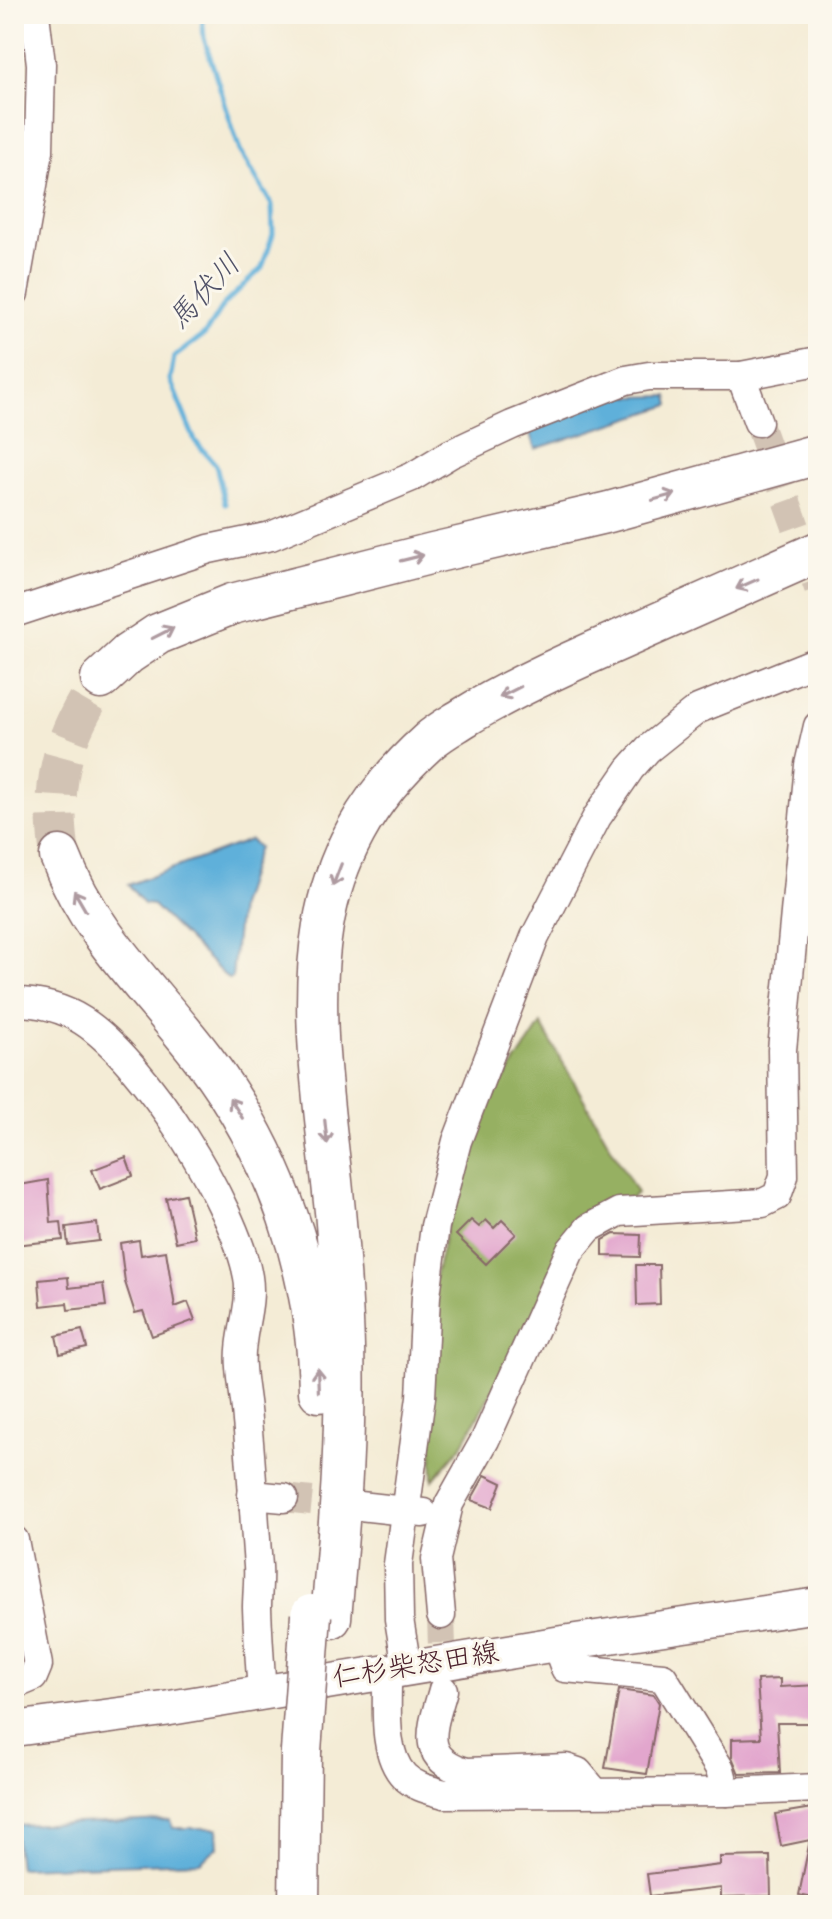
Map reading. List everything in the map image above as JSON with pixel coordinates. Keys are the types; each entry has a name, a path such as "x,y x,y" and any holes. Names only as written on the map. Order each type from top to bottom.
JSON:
{"highway":[{"path":"101,679 128,654 158,634 232,604 609,512 818,454"},
{"path":"299,1905 321,1616 341,1501 345,1400 338,1241 318,1048 315,981 333,882 355,829 388,783 432,739 485,705 552,670 818,552"},
{"path":"60,856 72,887 92,921 203,1058 237,1108 272,1174 289,1222 303,1267 314,1320 319,1372 321,1616"},
{"path":"310,1751 319,1905"}],"main road":[{"name":"仁杉柴怒田線","path":"14,1729 818,1605"}],"street":[{"path":"14,293 39,151 41,64 35,14"},
{"path":"14,613 218,546 254,542 271,536 412,477 450,454 512,425 626,380 649,376 741,376 818,361"},
{"path":"741,376 758,422"},
{"path":"818,661 698,709 648,749 630,769 597,817 545,916 473,1095 440,1202 426,1296 421,1397 399,1543 397,1670 389,1734 393,1756 404,1776 422,1788 444,1794 726,1792 818,1788"},
{"path":"441,1615 436,1559 449,1504 485,1440 570,1251 589,1228 619,1212 763,1203 777,1196 784,1176 784,1020 809,765 818,726"},
{"path":"14,1002 54,1008 70,1014 110,1043 171,1117 219,1202 243,1260 249,1283 240,1352 258,1571 262,1693"},
{"path":"252,1495 284,1498"},
{"path":"360,1506 405,1509 445,1519"},
{"path":"14,1540 38,1665 33,1677 14,1685"},
{"path":"556,1644 565,1668 663,1677 720,1769 726,1792"},
{"path":"443,1690 430,1735 442,1759 453,1769 467,1772 566,1768 578,1772 595,1792"}],"green space":[{"path":"541,1024 637,1193 570,1251 461,1447 433,1480 428,1307 469,1132"}],"water":[{"path":"628,388 630,397 668,396 670,405 535,449 528,428"},
{"path":"250,840 258,847 239,906 232,978 228,979 153,905 144,904 128,885"},
{"path":"170,1820 173,1828 217,1828 218,1847 200,1862 19,1868 14,1825"}],"building":[{"path":"126,1157 133,1176 100,1189 92,1170"},
{"path":"48,1180 51,1223 61,1222 63,1240 14,1245 14,1186"},
{"path":"185,1194 195,1238 176,1242 166,1198"},
{"path":"471,1220 479,1227 486,1220 494,1228 502,1220 516,1234 486,1264 456,1235"},
{"path":"97,1223 99,1241 68,1245 66,1227"},
{"path":"614,1234 641,1235 640,1257 603,1256 603,1240"},
{"path":"139,1240 141,1255 166,1251 175,1307 188,1302 195,1320 152,1336 143,1311 135,1313 125,1282 120,1243"},
{"path":"636,1265 659,1265 660,1304 637,1305"},
{"path":"68,1277 69,1288 103,1284 106,1306 68,1310 67,1303 41,1306 39,1280"},
{"path":"82,1330 87,1348 60,1354 56,1336"},
{"path":"485,1475 502,1483 492,1508 471,1500"},
{"path":"780,1679 780,1687 818,1685 818,1723 777,1723 780,1773 739,1774 732,1757 732,1739 761,1738 757,1680"},
{"path":"619,1690 654,1695 659,1703 647,1774 605,1768"},
{"path":"812,1808 812,1833 818,1834 818,1899 799,1895 810,1840 781,1846 775,1814"},
{"path":"770,1856 771,1896 721,1897 721,1888 650,1896 647,1874 720,1865 720,1857"}],"waterway":[{"name":"馬伏川","path":"202,14 204,38 240,151 272,205 273,234 262,268 223,305 205,334 174,357 170,380 195,441 216,465 225,504"}],"tunnel":[{"path":"758,422 818,588"},
{"path":"60,856 56,806 61,763 76,723 101,679"},
{"path":"284,1498 359,1506"},
{"path":"441,1615 443,1681"}]}
